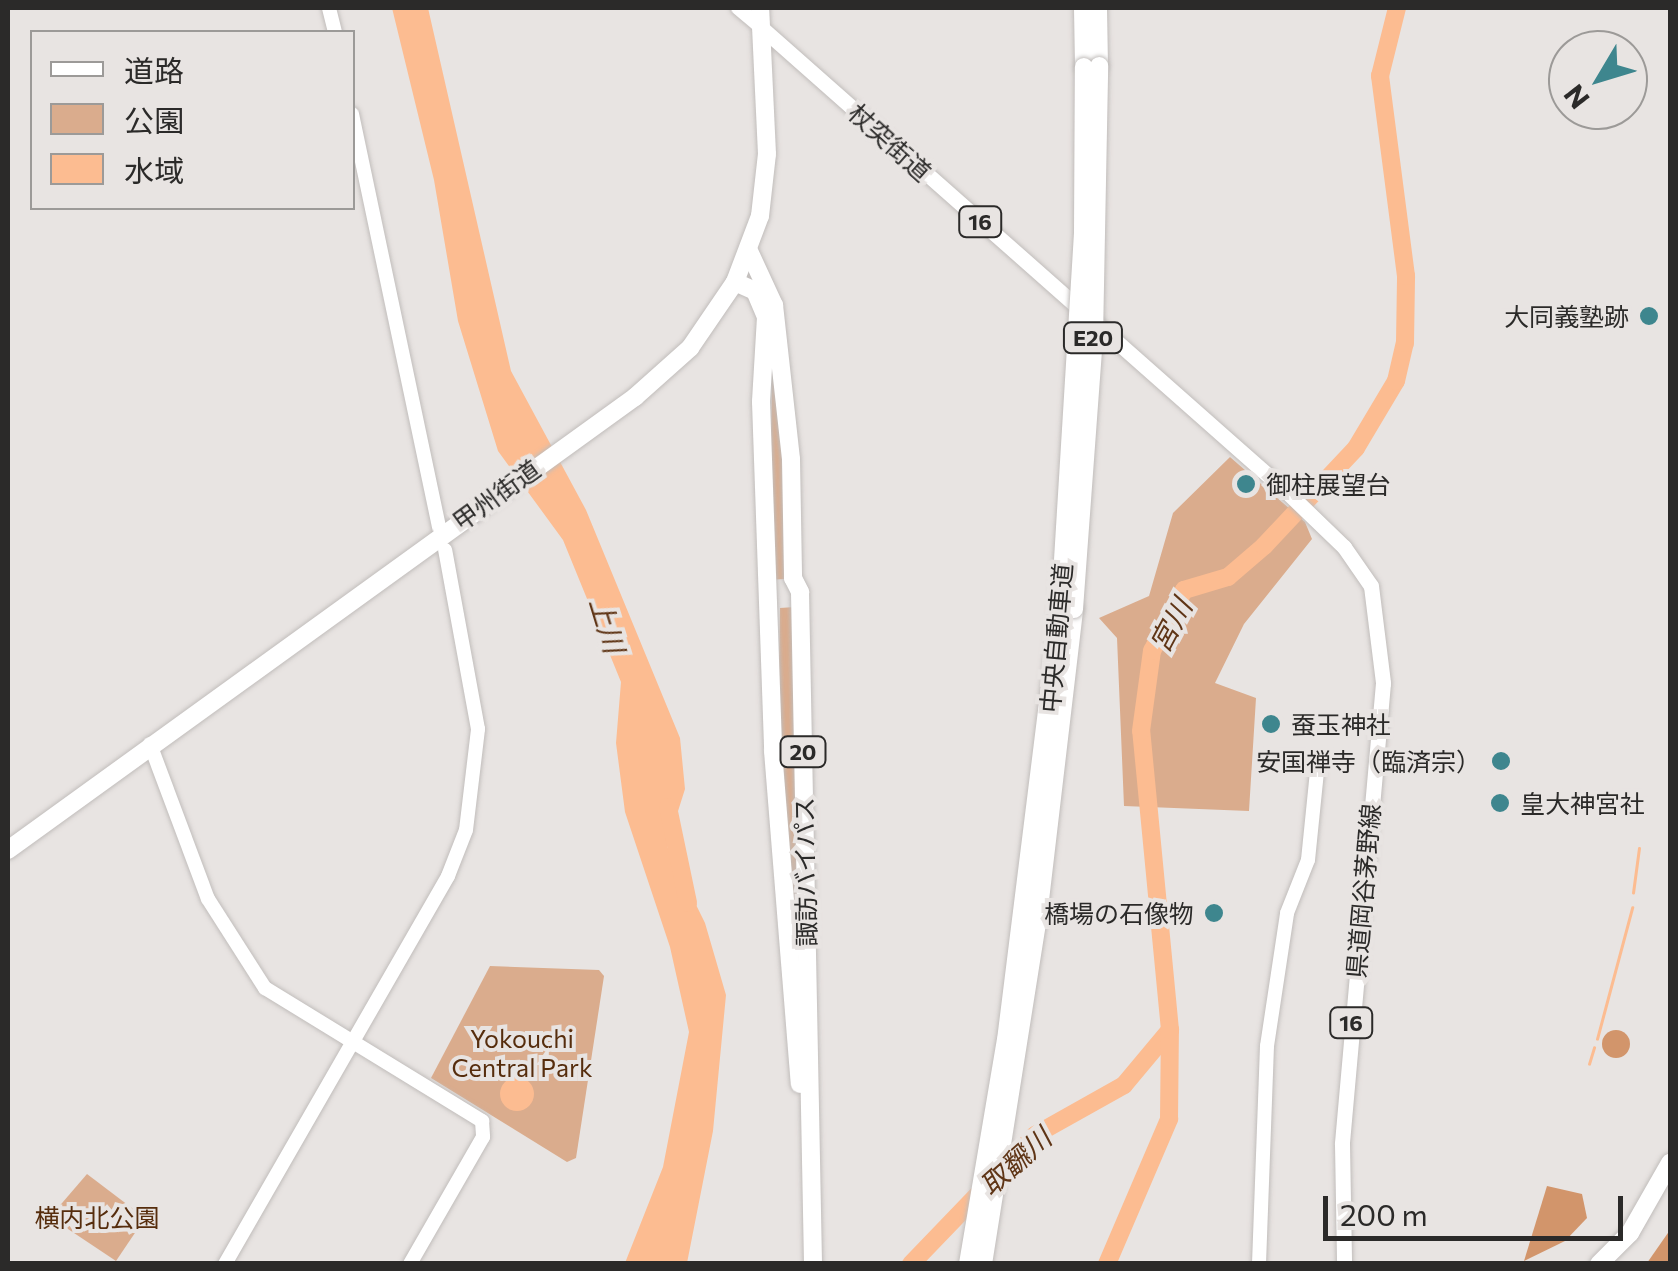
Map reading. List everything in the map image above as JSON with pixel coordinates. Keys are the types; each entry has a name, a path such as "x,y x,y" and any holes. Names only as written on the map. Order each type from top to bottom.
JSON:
{"highway":[{"name":"甲州街道","path":"8,850 677,362 735,282 749,250 767,154 760,8"},
{"name":"中央自動車道","path":"1083,8 1091,66"},
{"name":"中央自動車道","path":"983,1264 1067,609 1091,66 1098,8"},
{"name":"諏訪バイパス","path":"749,250 774,305 791,460 793,578 800,592 810,1264"},
{"name":"諏訪バイパス","path":"735,282 756,291 766,317 761,402 773,751 808,1146 810,1264"},
{"name":"中央自動車道","path":"968,1264 1013,1042"},
{"path":"1599,1264 1630,1233 1670,1163"}],"main road":[{"name":"杖突街道","path":"763,29 1197,415"},
{"name":"県道岡谷茅野線","path":"1197,415 1288,493 1344,548 1377,603 1383,683 1342,1144 1344,1264"}],"street":[{"path":"738,8 763,29"},
{"path":"355,128 439,526"},
{"path":"225,1264 448,876 473,795 478,729 444,550"},
{"path":"150,744 208,900 244,964 286,1005 486,1128 410,1264"},
{"path":"1260,1264 1267,1046 1285,924 1308,860 1317,770"}],"green space":[{"path":"773,313 783,455 784,579 769,580"},
{"path":"1230,457 1305,522 1312,539 1244,624 1215,683 1256,698 1249,811 1124,806 1117,638 1099,618 1149,596 1173,513"},
{"path":"795,607 807,1047 778,753 780,608"},
{"name":"Yokouchi Central Park","path":"490,966 599,970 604,976 576,1158 567,1162 431,1078"},
{"name":"横内北公園","path":"87,1174 145,1218 116,1261 50,1217"}],"shaded area":[{"path":"1616,1030 1626,1034 1630,1044 1626,1054 1616,1058 1606,1054 1602,1044 1606,1034"},
{"path":"1547,1186 1582,1194 1587,1218 1565,1241 1524,1261"},
{"path":"1670,1230 1670,1263 1647,1263"}],"water":[{"path":"392,8 428,8 511,371 586,510 680,738 685,789 667,846 705,923 726,995 713,1131 687,1263 625,1263 663,1167 689,1032 670,947 625,812 616,743 621,682 563,540 498,451 458,321 434,180"},
{"path":"517,1077 529,1082 534,1094 529,1106 517,1111 505,1106 500,1094 505,1082"}],"waterway":[{"name":"宮川","path":"1107,1264 1169,1119 1170,1030 1141,731 1152,651 1184,590 1228,577 1264,546 1356,448 1396,381 1405,343 1406,276 1380,76 1397,8"},
{"name":"上川","path":"668,807 688,903"},
{"path":"1633,893 1639,848"},
{"path":"1597,1039 1632,908"},
{"name":"取飜川","path":"911,1264 1035,1135 1124,1085 1170,1030"},
{"path":"1589,1064 1594,1048"}],"place":[{"name":"大同義塾跡","path":"1649,316"},
{"name":"御柱展望台","path":"1246,484"},
{"name":"蚕玉神社","path":"1271,724"},
{"name":"安国禅寺（臨済宗）","path":"1501,761"},
{"name":"皇大神宮社","path":"1500,803"},
{"name":"橋場の石像物","path":"1214,913"}]}
